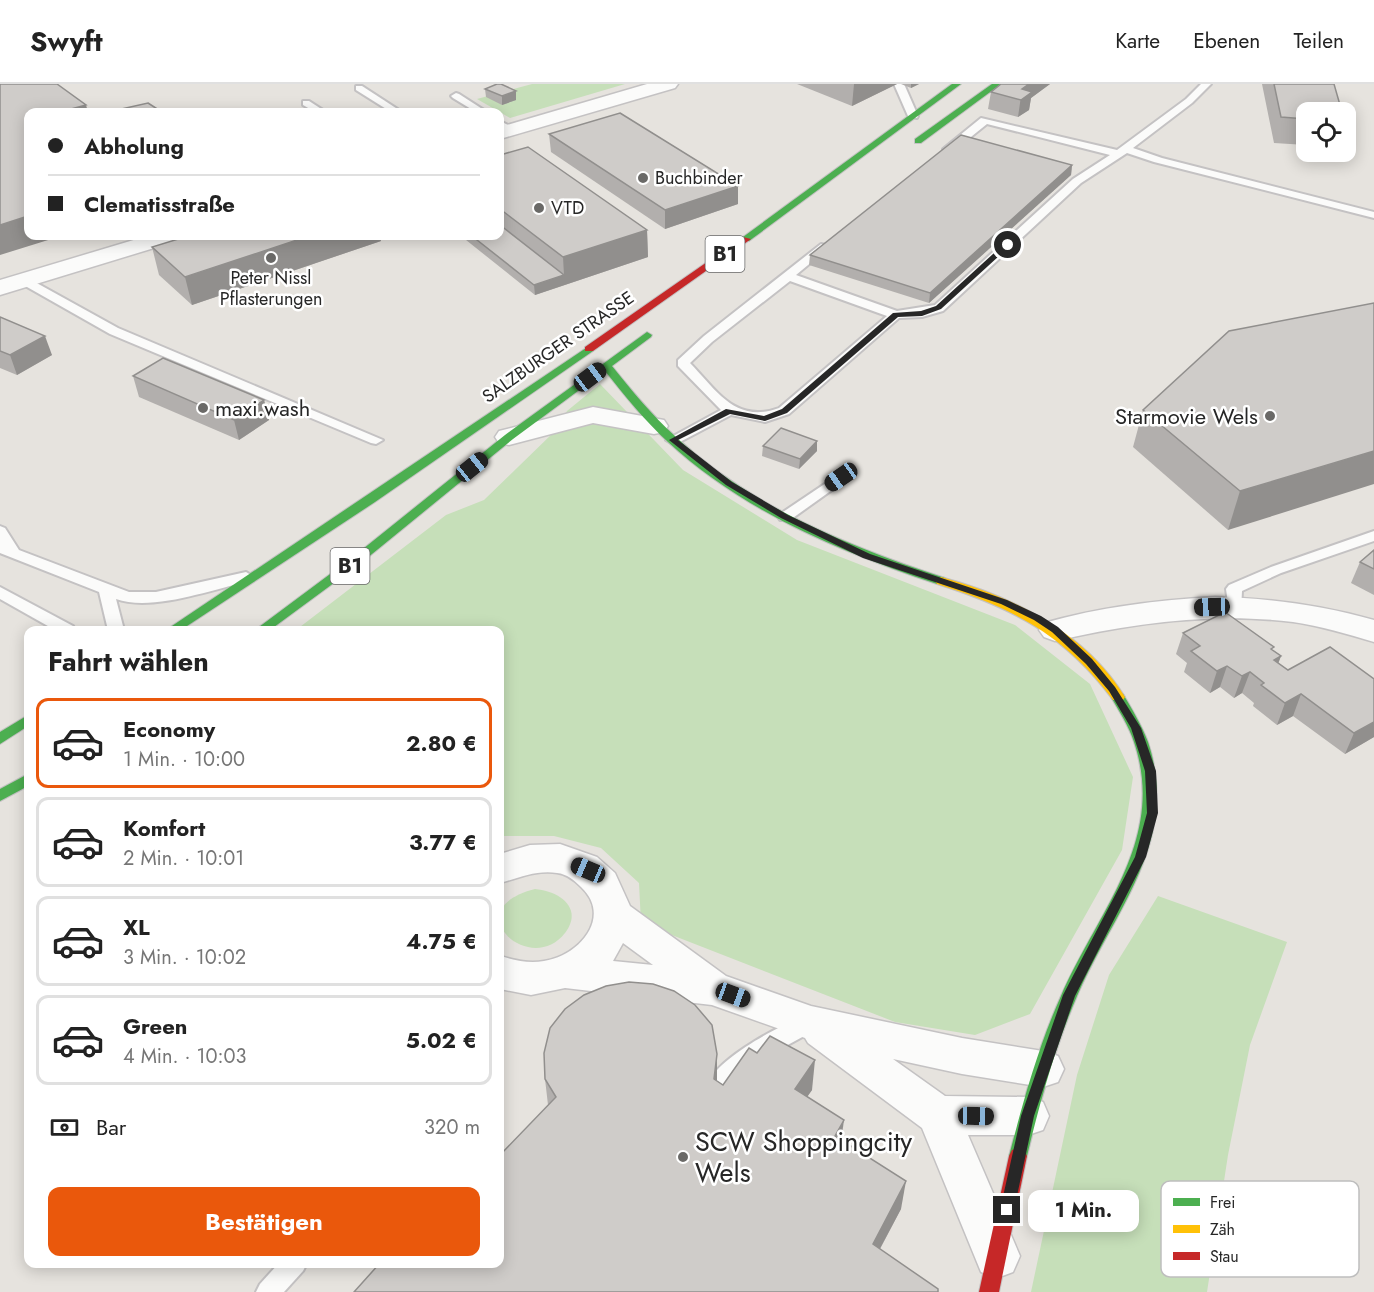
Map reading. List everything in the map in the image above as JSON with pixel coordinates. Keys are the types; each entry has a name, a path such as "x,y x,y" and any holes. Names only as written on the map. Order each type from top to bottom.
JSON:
{"main road":[{"name":"SALZBURGER STRASSE","path":"178,626 258,575 790,208 957,84"},
{"path":"910,146 997,84"},
{"name":"SALZBURGER STRASSE","path":"267,626 357,561 509,437 663,324"},
{"path":"606,365 618,387 663,433 729,483 784,516 866,556 1004,602 1055,630 1089,662 1112,689 1136,728 1150,771 1153,813 1140,857 1069,995 1043,1069 1028,1116 993,1274"},
{"path":"0,739 24,723"},
{"path":"0,796 24,781"}],"street":[{"path":"504,129 668,84"},
{"path":"0,288 156,240"},
{"path":"509,437 570,419 593,415 663,433"},
{"path":"1055,630 1140,613 1235,606 1279,610 1325,618 1374,631"},
{"path":"504,868 531,858 565,860 588,870 605,886 615,915 609,938 593,958 570,972"},
{"path":"615,915 713,988"},
{"path":"504,976 537,979 570,972 713,988 811,1023 962,1056 1043,1069"},
{"path":"811,1023 938,1115 993,1274"},
{"path":"938,1115 1028,1116"}],"lane":[{"path":"899,84 914,116"},
{"path":"788,276 896,315 922,314 939,308 1077,181 1119,154 1189,101 1206,84"},
{"path":"359,88 391,108"},
{"path":"456,96 476,108"},
{"path":"306,103 314,108"},
{"path":"939,157 985,120 1119,154 1169,162 1374,215"},
{"path":"729,411 683,363 708,339 835,238"},
{"path":"24,280 114,331 376,440"},
{"path":"663,433 729,411 765,418 784,411 896,315"},
{"path":"784,516 841,477"},
{"path":"0,531 7,551 127,597 156,597 258,575"},
{"path":"1235,606 1234,589 1276,570 1374,536"},
{"path":"107,591 115,626"},
{"path":"2,593 60,626"},
{"path":"718,1083 744,1059 811,1023"},
{"path":"268,1292 290,1268"}],"green space":[{"path":"532,84 625,84 510,118 504,115 504,108 493,108 477,99"},
{"path":"600,384 683,470 797,540 1015,625 1090,684 1133,777 1122,850 1030,1014 975,1035 895,1022 641,923 639,883 601,848 554,836 504,836 504,626 301,626 446,515 484,500 555,431 567,411"},
{"path":"535,889 552,893 566,902 572,916 570,924 565,933 550,945 534,948 519,944 504,930 504,907 512,898"},
{"path":"1158,896 1287,942 1250,1045 1224,1181 1161,1181 1161,1277 1209,1277 1207,1292 1031,1292 1077,1075 1109,975"}],"building":[{"path":"0,84 57,84 86,105 75,108 24,108 24,217 0,225"},
{"path":"497,84 516,91 502,96 485,89"},
{"path":"1001,84 1029,84 1022,89 1032,92 1021,100 991,92"},
{"path":"1274,84 1334,84 1339,102 1296,102 1296,118 1281,117"},
{"path":"148,103 156,108 126,108"},
{"name":"Buchbinder","path":"620,113 738,186 665,210 549,134"},
{"path":"961,135 1072,165 930,293 810,255"},
{"path":"528,147 647,230 563,257 504,212 504,154"},
{"path":"504,228 564,275 534,285 477,240 504,240"},
{"path":"175,240 297,240 185,277 152,247"},
{"name":"Starmovie Wels","path":"1374,303 1374,451 1240,491 1143,410 1229,331"},
{"path":"0,317 45,336 10,355 0,351"},
{"path":"163,358 264,400 234,420 133,376"},
{"path":"781,428 817,441 800,459 763,446"},
{"path":"1374,550 1374,569 1360,562"},
{"path":"1225,612 1274,647 1271,649 1281,656 1274,660 1288,670 1330,647 1374,679 1374,722 1354,733 1301,694 1285,703 1261,685 1264,683 1250,672 1242,676 1227,666 1217,671 1191,651 1200,646 1183,633"},
{"name":"SCW Shoppingcity Wels","path":"629,982 653,984 674,991 695,1005 712,1025 717,1054 714,1079 723,1085 749,1048 757,1053 770,1036 815,1060 795,1089 844,1120 835,1136 906,1181 873,1244 938,1289 938,1292 354,1292 376,1268 504,1268 504,1151 556,1097 545,1079 544,1053 550,1028 565,1009 584,995 606,986"}],"traffic: fast":[{"path":"746,239 957,84"},
{"path":"918,141 997,84"},
{"path":"266,626 357,560 509,437 647,335"},
{"path":"178,626 371,499 589,349"},
{"path":"606,365 638,405 673,441 713,473 755,501 846,547 941,581"},
{"path":"1018,1156 1040,1074 1061,1015 1088,956 1126,885 1141,851 1150,816 1150,780 1141,740 1118,697"},
{"path":"0,739 24,723"},
{"path":"0,796 24,781"}],"traffic: slow":[{"path":"941,581 993,599 1040,623 1083,655 1118,697"}],"traffic: jam":[{"path":"589,349 746,239"},
{"path":"989,1292 1018,1156"}],"place":[{"name":"Buchbinder","path":"643,178"},
{"name":"VTD","path":"539,208"},
{"name":"Peter Nissl Pflasterungen","path":"271,258"},
{"name":"maxi.wash","path":"203,408"},
{"name":"Starmovie Wels","path":"1270,416"},
{"name":"SCW Shoppingcity Wels","path":"683,1157"}],"route":[{"path":"1007,1210 1028,1116 1069,995 1140,857 1153,813 1150,771 1136,728 1112,689 1089,662 1055,630 1038,618 1004,602 866,556 784,516 729,483 673,440 729,411 765,418 784,411 823,380 896,315 922,314 939,308 1008,245"}]}
